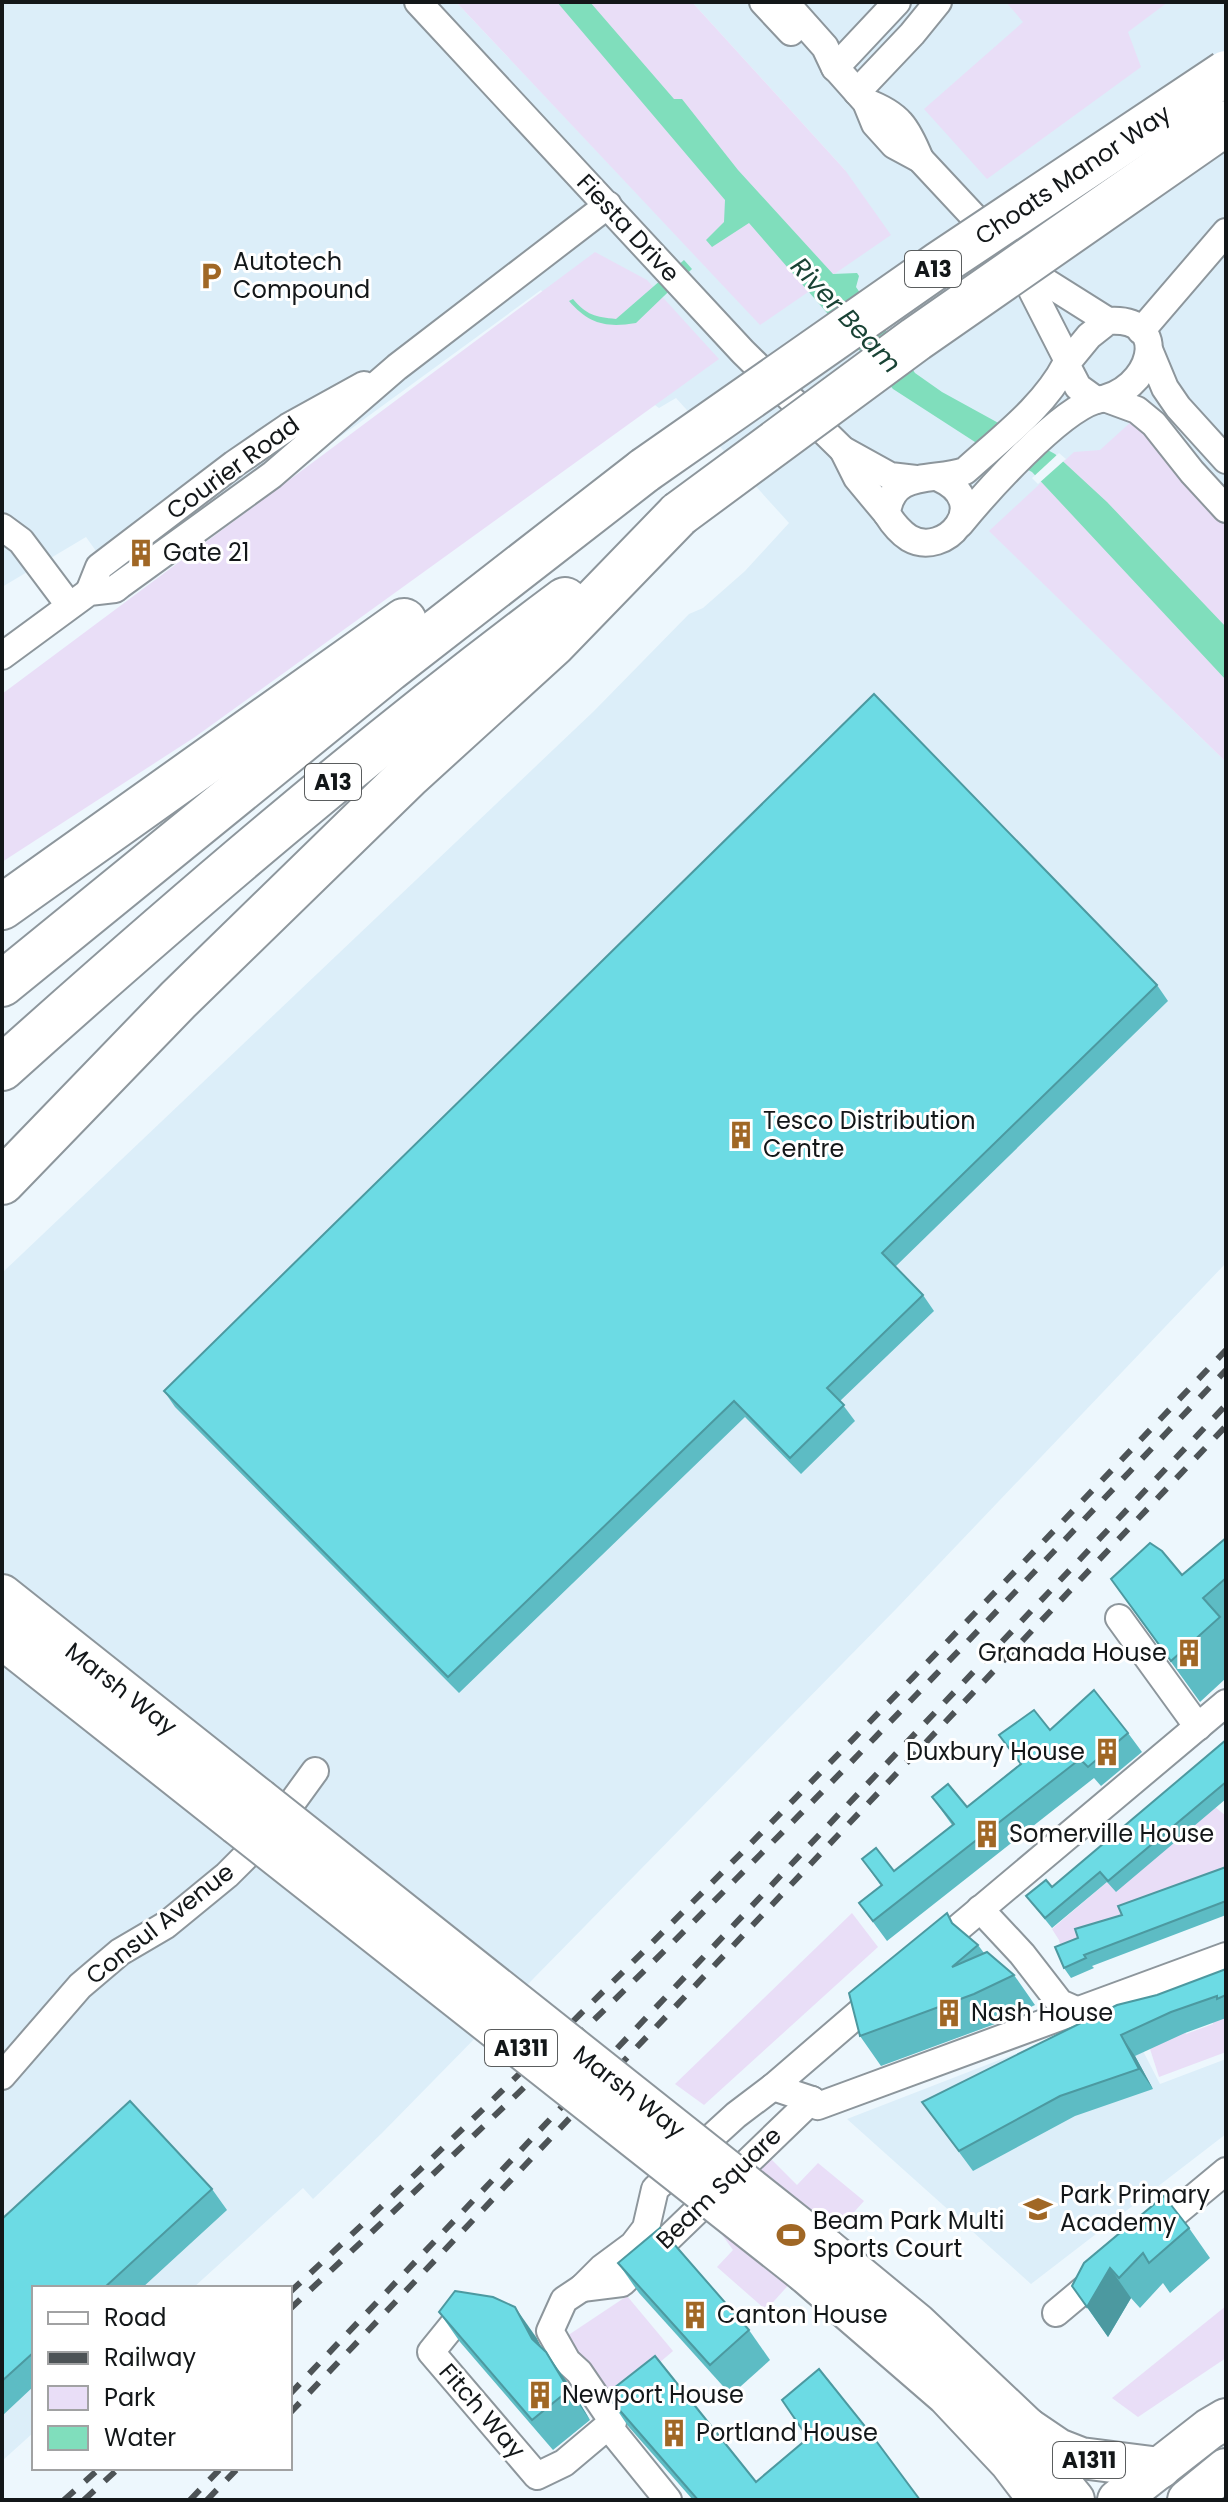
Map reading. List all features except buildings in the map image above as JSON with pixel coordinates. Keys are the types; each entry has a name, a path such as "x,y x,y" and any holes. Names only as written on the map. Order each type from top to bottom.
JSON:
{"highway":[{"name":"Choats Manor Way","path":"645,470 941,263 1226,73"},
{"name":"Choats Manor Way","path":"679,514 916,339 1226,123"},
{"name":"A13","path":"2,907 486,562 645,470"},
{"name":"A13","path":"2,984 389,669 645,470"},
{"name":"A13","path":"2,1068 228,870 452,684 679,514"},
{"name":"A13","path":"2,1182 178,1000 408,776 553,644 679,514"}],"main road":[{"name":"Marsh Way","path":"2,1595 248,1811 816,2261 927,2333 1027,2428 1052,2473 1074,2500"},
{"name":"Marsh Way","path":"2,1638 248,1811"},
{"name":"Marsh Way","path":"816,2261 947,2395 1025,2490"},
{"path":"1118,2500 1226,2419"},
{"name":"A1311","path":"1027,2428 1058,2449 1081,2458 1160,2468"},
{"path":"1188,2500 1226,2469"}],"street":[{"name":"Fiesta Drive","path":"418,2 743,352 843,450 890,476 927,478"},
{"path":"763,2 814,57 834,67"},
{"path":"785,2 825,47 834,67 861,97 888,110 899,121 909,132 920,159 1019,265 1108,321 1121,321 1145,342 1165,388 1178,407 1226,460"},
{"path":"834,67 897,2"},
{"path":"861,97 938,2"},
{"name":"Courier Road","path":"2,656 79,598 115,589 294,457 397,367 608,205"},
{"path":"1108,321 1089,336 1038,403 965,471 906,482 890,497 887,514 907,537 918,541 937,540 949,534 986,491 1074,409 1122,392 1140,376 1145,342 1226,232"},
{"path":"1019,265 1078,387 1102,400 1137,410 1154,424 1226,509"},
{"name":"Fiesta Drive","path":"843,450 857,478 887,514"},
{"path":"927,478 953,484 961,494 965,506 960,524"},
{"path":"2,527 21,541 79,598"},
{"path":"1119,1618 1198,1727"},
{"path":"668,2500 608,2426 613,2422 579,2372 567,2361 550,2331 564,2300 633,2245 646,2228 655,2189 736,2115 1226,1703"},
{"name":"Consul Avenue","path":"2,2076 80,1986 120,1952 166,1925 227,1875 273,1829 315,1771"},
{"path":"980,1909 1022,1954 1060,2003 1078,2011"},
{"path":"767,2092 812,2100 818,2106 1226,1956"},
{"name":"Beam Square","path":"582,2288 622,2283 812,2100"},
{"path":"1056,2313 1226,2171"},
{"name":"Fitch Way","path":"461,2315 431,2352 537,2476 564,2463 608,2426"}],"shaded area":[{"path":"2,2 456,2 760,324 845,170 692,2 1226,2 1226,526 1166,452 1100,450 990,531 1226,762 1226,1263 897,1608 382,2133 313,2199 303,2188 195,2286 32,2286 32,2434 2,2461 2,1273 594,711 689,614 703,608 745,571 789,523 676,398 659,408 644,397 601,361 541,290 126,593 86,537 2,587"},
{"name":"Park Primary Academy","path":"1115,2015 1125,2016 1160,2084 1226,2059 1226,2134 1031,2284 847,2119"}],"green space":[{"path":"456,2 692,2 845,170 891,235 760,325"},
{"path":"1006,2 1168,2 1128,32 1141,67 987,179 924,109 1023,22"},
{"path":"595,252 647,280 719,359 195,737 2,862 2,694"},
{"path":"1132,421 1166,452 1226,526 1226,762 989,531 1074,452 1100,450"},
{"path":"1215,1807 1226,1816 1226,1880 1063,1958 1059,1940 1052,1929 1107,1882 1116,1891"},
{"path":"852,1913 878,1947 704,2105 675,2084"},
{"path":"1226,2014 1226,2052 1159,2077 1150,2049 1185,2030 1186,2034 1213,2024 1212,2019"},
{"name":"Beam Park Multi Sports Court","path":"767,2155 797,2185 818,2163 864,2201 766,2310 717,2267 733,2250 710,2218"},
{"path":"627,2296 673,2351 610,2405 561,2340"},
{"path":"1226,2306 1226,2358 1138,2417 1112,2398"}],"water":[{"name":"River Beam","path":"557,2 590,2 674,99 682,99 738,170 833,274 857,273 856,287 915,373 942,392 1055,454 1107,502 1226,627 1226,680 1032,472 975,442 893,389 749,223 712,247 706,240 724,222 725,200"},
{"path":"684,260 692,269 636,323 616,325 599,322 584,315 569,301 573,299 592,314 616,319"}],"pier":[{"path":"1059,453 1066,459 1038,484 1032,478"}],"railway":[{"path":"292,2290 649,1946 882,1710 1226,1350"},
{"path":"292,2307 681,1934 921,1690 1226,1370"},
{"path":"292,2392 1226,1405"},
{"path":"292,2411 1226,1426"},
{"path":"64,2500 98,2470"},
{"path":"84,2500 117,2470"},
{"path":"190,2500 219,2470"},
{"path":"207,2500 236,2470"}],"place":[{"name":"Autotech Compound","path":"211,276"},
{"name":"Gate 21","path":"141,553"},
{"name":"Tesco Distribution Centre","path":"741,1135"},
{"name":"Granada House","path":"1189,1653"},
{"name":"Duxbury House","path":"1107,1752"},
{"name":"Somerville House","path":"987,1834"},
{"name":"Nash House","path":"949,2013"},
{"name":"Park Primary Academy","path":"1038,2209"},
{"name":"Beam Park Multi Sports Court","path":"791,2235"},
{"name":"Canton House","path":"695,2315"},
{"name":"Newport House","path":"540,2395"},
{"name":"Portland House","path":"674,2433"}]}
